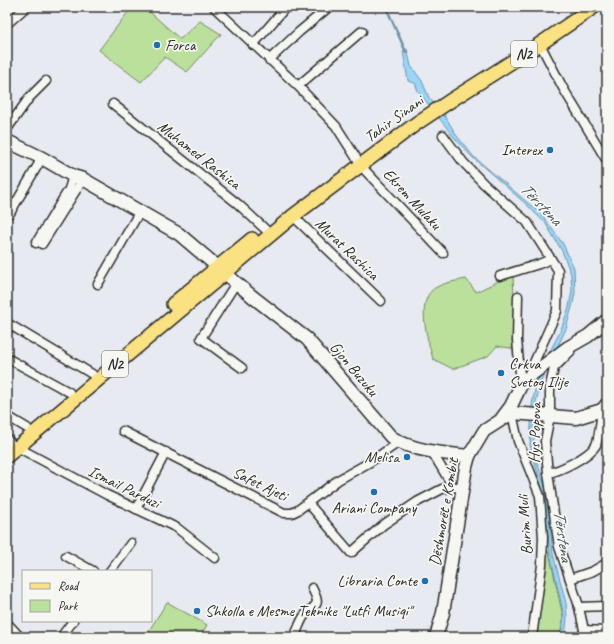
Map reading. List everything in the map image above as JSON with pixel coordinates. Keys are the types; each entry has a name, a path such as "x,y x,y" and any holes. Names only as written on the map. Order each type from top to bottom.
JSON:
{"main road":[{"name":"Tahir Sinani","path":"221,270 293,216 359,162 414,120 507,55 580,7"},
{"name":"Tahir Sinani","path":"450,95 540,44 594,7"},
{"name":"Tahir Sinani","path":"221,270 265,229 289,210 359,162"},
{"name":"N2","path":"7,456 10,443 27,428 69,392 221,270"},
{"name":"N2","path":"10,443 221,270"}],"street":[{"path":"7,24 26,7"},
{"name":"Ekrem Mulaku","path":"214,7 298,86 336,126 359,162 443,253"},
{"path":"254,45 286,7"},
{"path":"269,60 329,7"},
{"path":"298,86 362,31"},
{"path":"540,44 563,88 607,161"},
{"path":"7,129 29,98 46,81"},
{"name":"Muhamed Rashica","path":"113,104 238,204 265,229"},
{"path":"443,135 463,162 528,222 558,270 557,311 527,379"},
{"name":"Gjon Buzuku","path":"7,141 42,158 180,234 281,320 307,338 392,437 399,442 432,452 469,456"},
{"path":"7,211 10,212 42,158"},
{"path":"39,244 78,178"},
{"path":"98,284 140,211"},
{"name":"Murat Rashica","path":"293,216 381,301"},
{"path":"500,276 551,259"},
{"path":"236,283 202,338 242,368"},
{"path":"518,296 517,340 527,379"},
{"path":"527,379 567,348 588,336 607,320"},
{"path":"7,324 92,374"},
{"name":"Hys Popova","path":"588,336 582,344 567,354 554,368 550,386 545,441 548,473 559,547 579,608 584,634 607,631"},
{"path":"7,358 69,392"},
{"name":"Dëshmorët e Kombit","path":"436,637 443,613 458,487 469,456 484,431 501,421 527,379"},
{"path":"501,421 516,413 576,418 605,407"},
{"name":"Hys Popova","path":"548,473 556,472 580,459 596,445 605,407"},
{"name":"Burim Muli","path":"516,413 518,441 540,496 543,537 542,565 532,637"},
{"path":"7,416 27,428"},
{"name":"Safet Ajeti","path":"123,431 284,513 292,513 308,503 338,480 370,462 399,442"},
{"name":"Ismail Parduzi","path":"10,443 106,495 178,528 215,558"},
{"path":"136,509 166,452"},
{"path":"308,503 351,552 383,525 417,502 442,489 458,487 432,452"},
{"path":"111,570 131,544"},
{"path":"66,556 91,570"},
{"path":"570,579 593,571 607,563"},
{"path":"299,637 296,632 304,616 315,607 317,599 312,588"},
{"path":"579,608 607,606"},
{"path":"61,637 72,622"},
{"path":"7,623 20,637"}],"green space":[{"name":"Forca","path":"132,7 144,7 180,39 200,21 221,34 187,72 165,57 141,82 99,50"},
{"path":"513,274 516,349 497,346 488,356 453,369 433,359 424,319 426,299 431,291 439,286 466,279 476,292"},
{"path":"543,551 549,552 563,617 560,637 533,637"},
{"path":"167,602 207,625 200,637 145,637"}],"water":[{"path":"407,49 411,66 422,81 429,98 442,111 457,136 473,156 542,215 563,244 574,268 575,293 573,303 566,329 542,379 536,402 534,425 534,452 546,490 553,554 566,603 567,618 565,637 561,637 564,616 550,553 543,492 530,445 532,405 538,374 560,332 569,307 572,291 571,274 562,251 546,224 526,204 472,157 453,136 418,91 415,83 408,81 403,51"}],"waterway":[{"name":"Tërstena","path":"386,7 406,52"}],"place":[{"name":"Forca","path":"157,45"},
{"name":"Interex","path":"550,150"},
{"name":"Crkva Svetog Ilije","path":"501,373"},
{"name":"Melisa","path":"407,457"},
{"name":"Ariani Company","path":"374,492"},
{"name":"Libraria Conte","path":"425,581"},
{"name":"Shkolla e Mesme Teknike \"Lutfi Musiqi\"","path":"197,611"}]}
